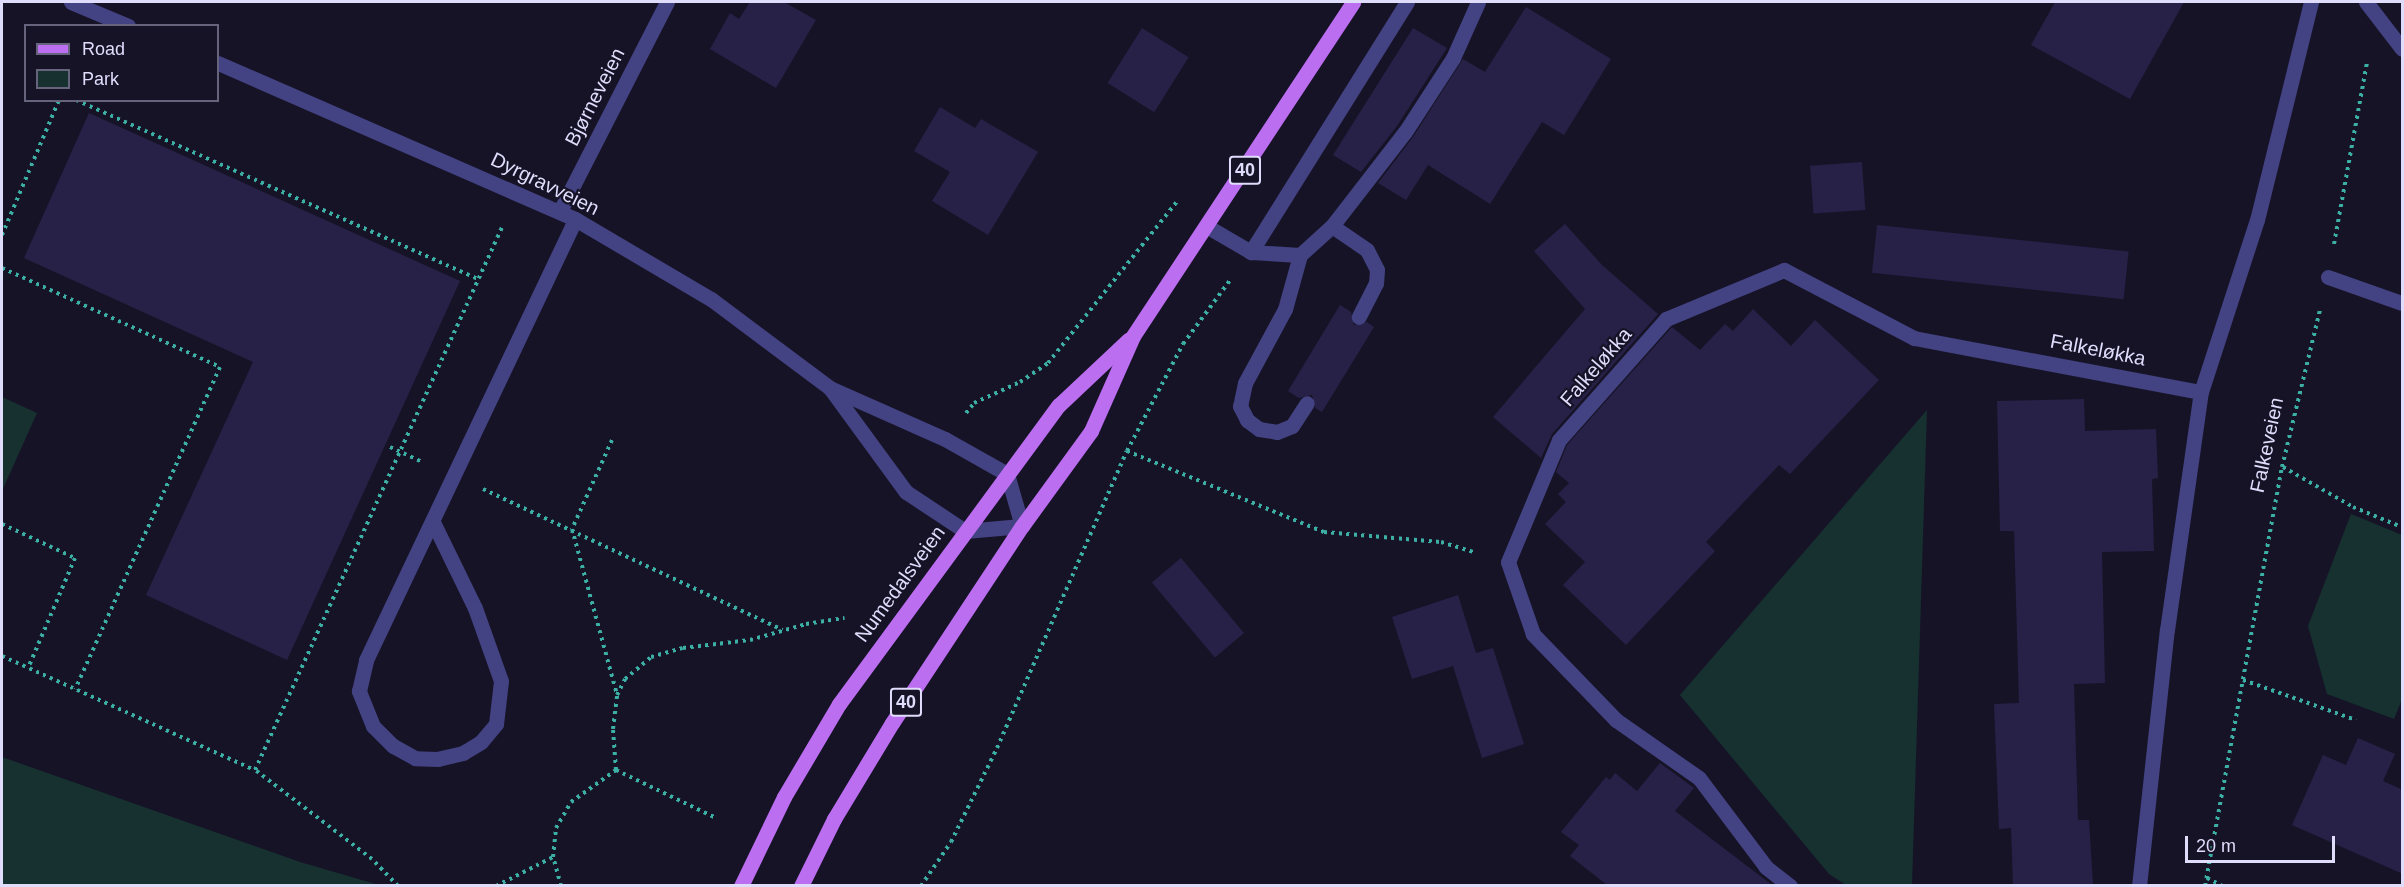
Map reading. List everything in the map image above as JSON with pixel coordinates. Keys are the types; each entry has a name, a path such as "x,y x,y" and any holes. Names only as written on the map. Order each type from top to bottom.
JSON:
{"main road":[{"name":"Numedalsveien","path":"801,885 834,819 892,723 1022,526 1091,431 1133,336 1208,227 1353,2"},
{"name":"Numedalsveien","path":"741,885 784,797 839,704 1059,405 1133,336"}],"street":[{"path":"71,2 123,24"},
{"name":"Bjørneveien","path":"560,211 667,2"},
{"path":"1251,252 1407,2"},
{"path":"1307,403 1292,426 1277,432 1259,429 1246,420 1240,406 1245,383 1285,309 1300,255 1332,226 1405,132 1453,58 1478,2"},
{"path":"2139,885 2167,630 2201,392 2257,220 2311,2"},
{"path":"2366,2 2403,49"},
{"name":"Dyrgravveien","path":"219,63 560,211 711,299 830,388 945,439 1007,474"},
{"path":"433,522 475,608 501,681 496,724 481,742 463,753 438,759 415,758 393,746 373,726 359,691 366,660 575,219"},
{"path":"1332,226 1367,250 1377,270 1376,283 1359,317"},
{"path":"1208,227 1251,252 1300,255"},
{"name":"Falkeløkka","path":"1508,562 1559,440 1666,319 1784,270 1914,338 2201,392"},
{"path":"2328,277 2403,303"},
{"name":"Dyrgravveien","path":"830,388 906,492 965,531"},
{"path":"965,531 1022,526 1007,474"},
{"path":"1508,562 1533,634 1616,720 1699,778 1766,867 1790,885"}],"path":[{"name":"Falkeveien","path":"2205,885 2282,467 2328,277 2376,14"},
{"path":"2,234 58,102"},
{"path":"80,102 478,279"},
{"path":"959,421 974,403 1020,382 1048,363 1182,195"},
{"path":"921,885 951,842 997,748 1127,451 1183,344 1251,252"},
{"path":"2,268 220,367 75,689"},
{"path":"612,440 572,529 618,695"},
{"path":"390,447 426,464"},
{"path":"1127,451 1324,532 1441,542 1508,562"},
{"path":"2282,467 2353,507 2403,527"},
{"path":"477,487 572,529 783,630"},
{"path":"2,524 75,558 28,668"},
{"path":"616,770 613,729 618,695 626,680 651,657 683,648 750,640 783,630 845,618"},
{"path":"2,656 255,770"},
{"path":"2243,680 2356,720"},
{"path":"616,770 714,817"},
{"path":"561,885 553,857 556,828 571,802 616,770"},
{"path":"496,885 553,857"},
{"path":"2206,878 2223,885"}],"green space":[{"path":"2,397 37,413 2,491"},
{"path":"1927,410 1912,885 1846,885 1829,874 1680,695"},
{"path":"2351,514 2402,535 2402,699 2394,719 2327,694 2308,626"},
{"path":"2,757 300,862 379,885 2,885"}],"building":[{"path":"750,2 784,2 816,20 776,88 710,49 730,13 739,19"},
{"path":"2055,2 2184,2 2130,99 2031,45"},
{"path":"1526,7 1611,59 1564,135 1542,122 1490,204 1428,165 1406,200 1378,183 1413,137 1463,59 1485,72"},
{"path":"1142,28 1189,57 1154,112 1108,83"},
{"path":"1413,28 1447,48 1397,126 1361,172 1333,155"},
{"path":"940,107 975,128 981,119 1038,152 988,235 932,201 950,172 914,151"},
{"path":"89,113 460,281 287,660 146,595 253,362 24,258"},
{"path":"1862,162 1865,210 1813,214 1810,166"},
{"path":"1565,224 1602,265 1658,314 1552,434 1541,458 1493,417 1585,309 1534,251"},
{"path":"1877,225 2129,251 2124,299 1872,273"},
{"path":"1340,305 1351,312 1354,325 1367,322 1374,327 1322,412 1315,408 1312,395 1299,398 1288,391"},
{"path":"1753,309 1791,346 1815,320 1879,380 1790,474 1779,465 1706,542 1715,551 1626,645 1563,585 1585,562 1545,524 1566,502 1558,494 1569,483 1556,472 1567,445 1672,327 1700,350 1725,324 1733,331"},
{"path":"2084,399 2085,431 2156,429 2158,478 2152,479 2154,551 2102,552 2105,683 2074,684 2078,820 2089,820 2093,885 2013,885 2011,828 1999,829 1994,704 2019,703 2014,531 2000,531 1997,401"},
{"path":"1181,558 1244,633 1215,657 1152,582"},
{"path":"1458,595 1476,653 1493,648 1524,744 1482,758 1453,666 1412,679 1392,617"},
{"path":"2358,738 2395,754 2383,781 2403,790 2403,874 2292,825 2323,755 2346,765"},
{"path":"1660,763 1694,788 1675,811 1772,885 1607,885 1570,856 1579,845 1561,832 1606,777 1610,780 1615,773 1637,791"}]}
